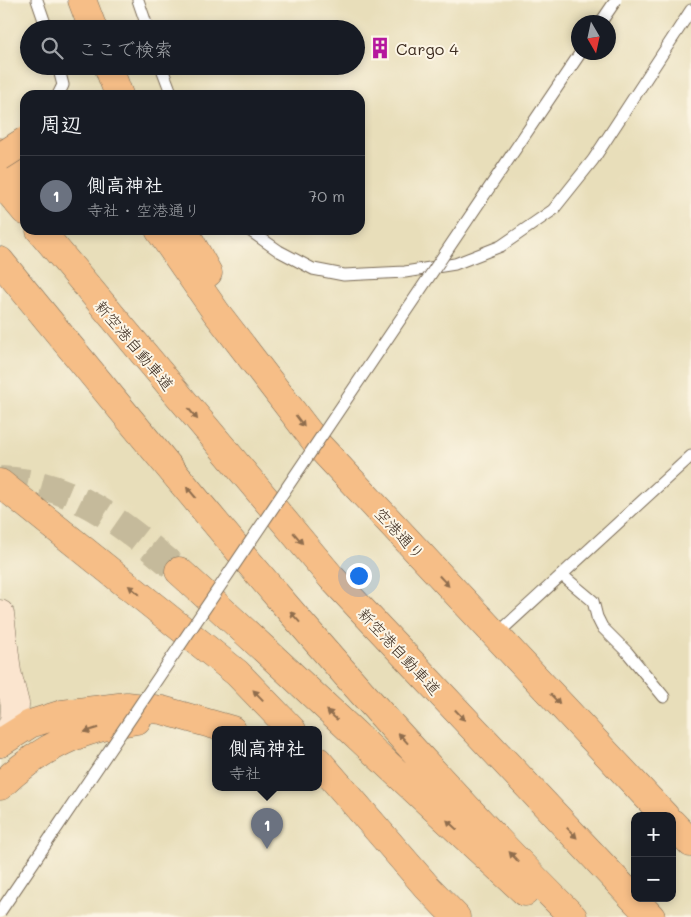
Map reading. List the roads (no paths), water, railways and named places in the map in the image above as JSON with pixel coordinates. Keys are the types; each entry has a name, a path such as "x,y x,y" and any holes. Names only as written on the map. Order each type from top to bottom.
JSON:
{"highway":[{"path":"82,0 90,20"},
{"path":"111,75 117,90"},
{"path":"0,157 20,144"},
{"path":"0,152 20,179"},
{"path":"0,181 20,206"},
{"path":"44,235 84,282"},
{"path":"56,235 84,282"},
{"name":"空港通り","path":"162,235 216,312 319,446 661,812"},
{"path":"187,235 271,382"},
{"path":"0,261 289,611 421,757 573,917"},
{"name":"新空港自動車道","path":"84,282 331,577 651,917"},
{"path":"0,483 237,673 288,726"},
{"path":"179,571 288,670 323,706 552,917"},
{"path":"0,743 30,724 62,714 93,708 127,706 162,710 220,726"},
{"path":"0,786 16,770 43,750 89,730 139,720 170,718 220,726"},
{"path":"322,766 427,887"},
{"path":"322,789 357,817 456,917"},
{"path":"676,827 691,843"}],"street":[{"path":"0,614 7,672 15,704 14,722 0,743"}],"lane":[{"path":"37,0 44,20"},
{"path":"138,0 145,20"},
{"path":"606,15 616,0"},
{"path":"256,235 279,252 313,269 344,275 405,272 455,264 501,246 553,210 593,160 691,10"},
{"path":"0,912 576,60"},
{"path":"60,75 62,85 60,90"},
{"path":"165,75 170,90"},
{"path":"495,636 691,456"},
{"path":"562,575 593,601 596,617 602,627 627,652 664,697"}],"tunnel":[{"path":"0,480 27,483 52,489 76,498 118,523 179,571"}],"place":[{"name":"Cargo 4","path":"380,48"},
{"name":"側高神社","path":"267,849"}]}
